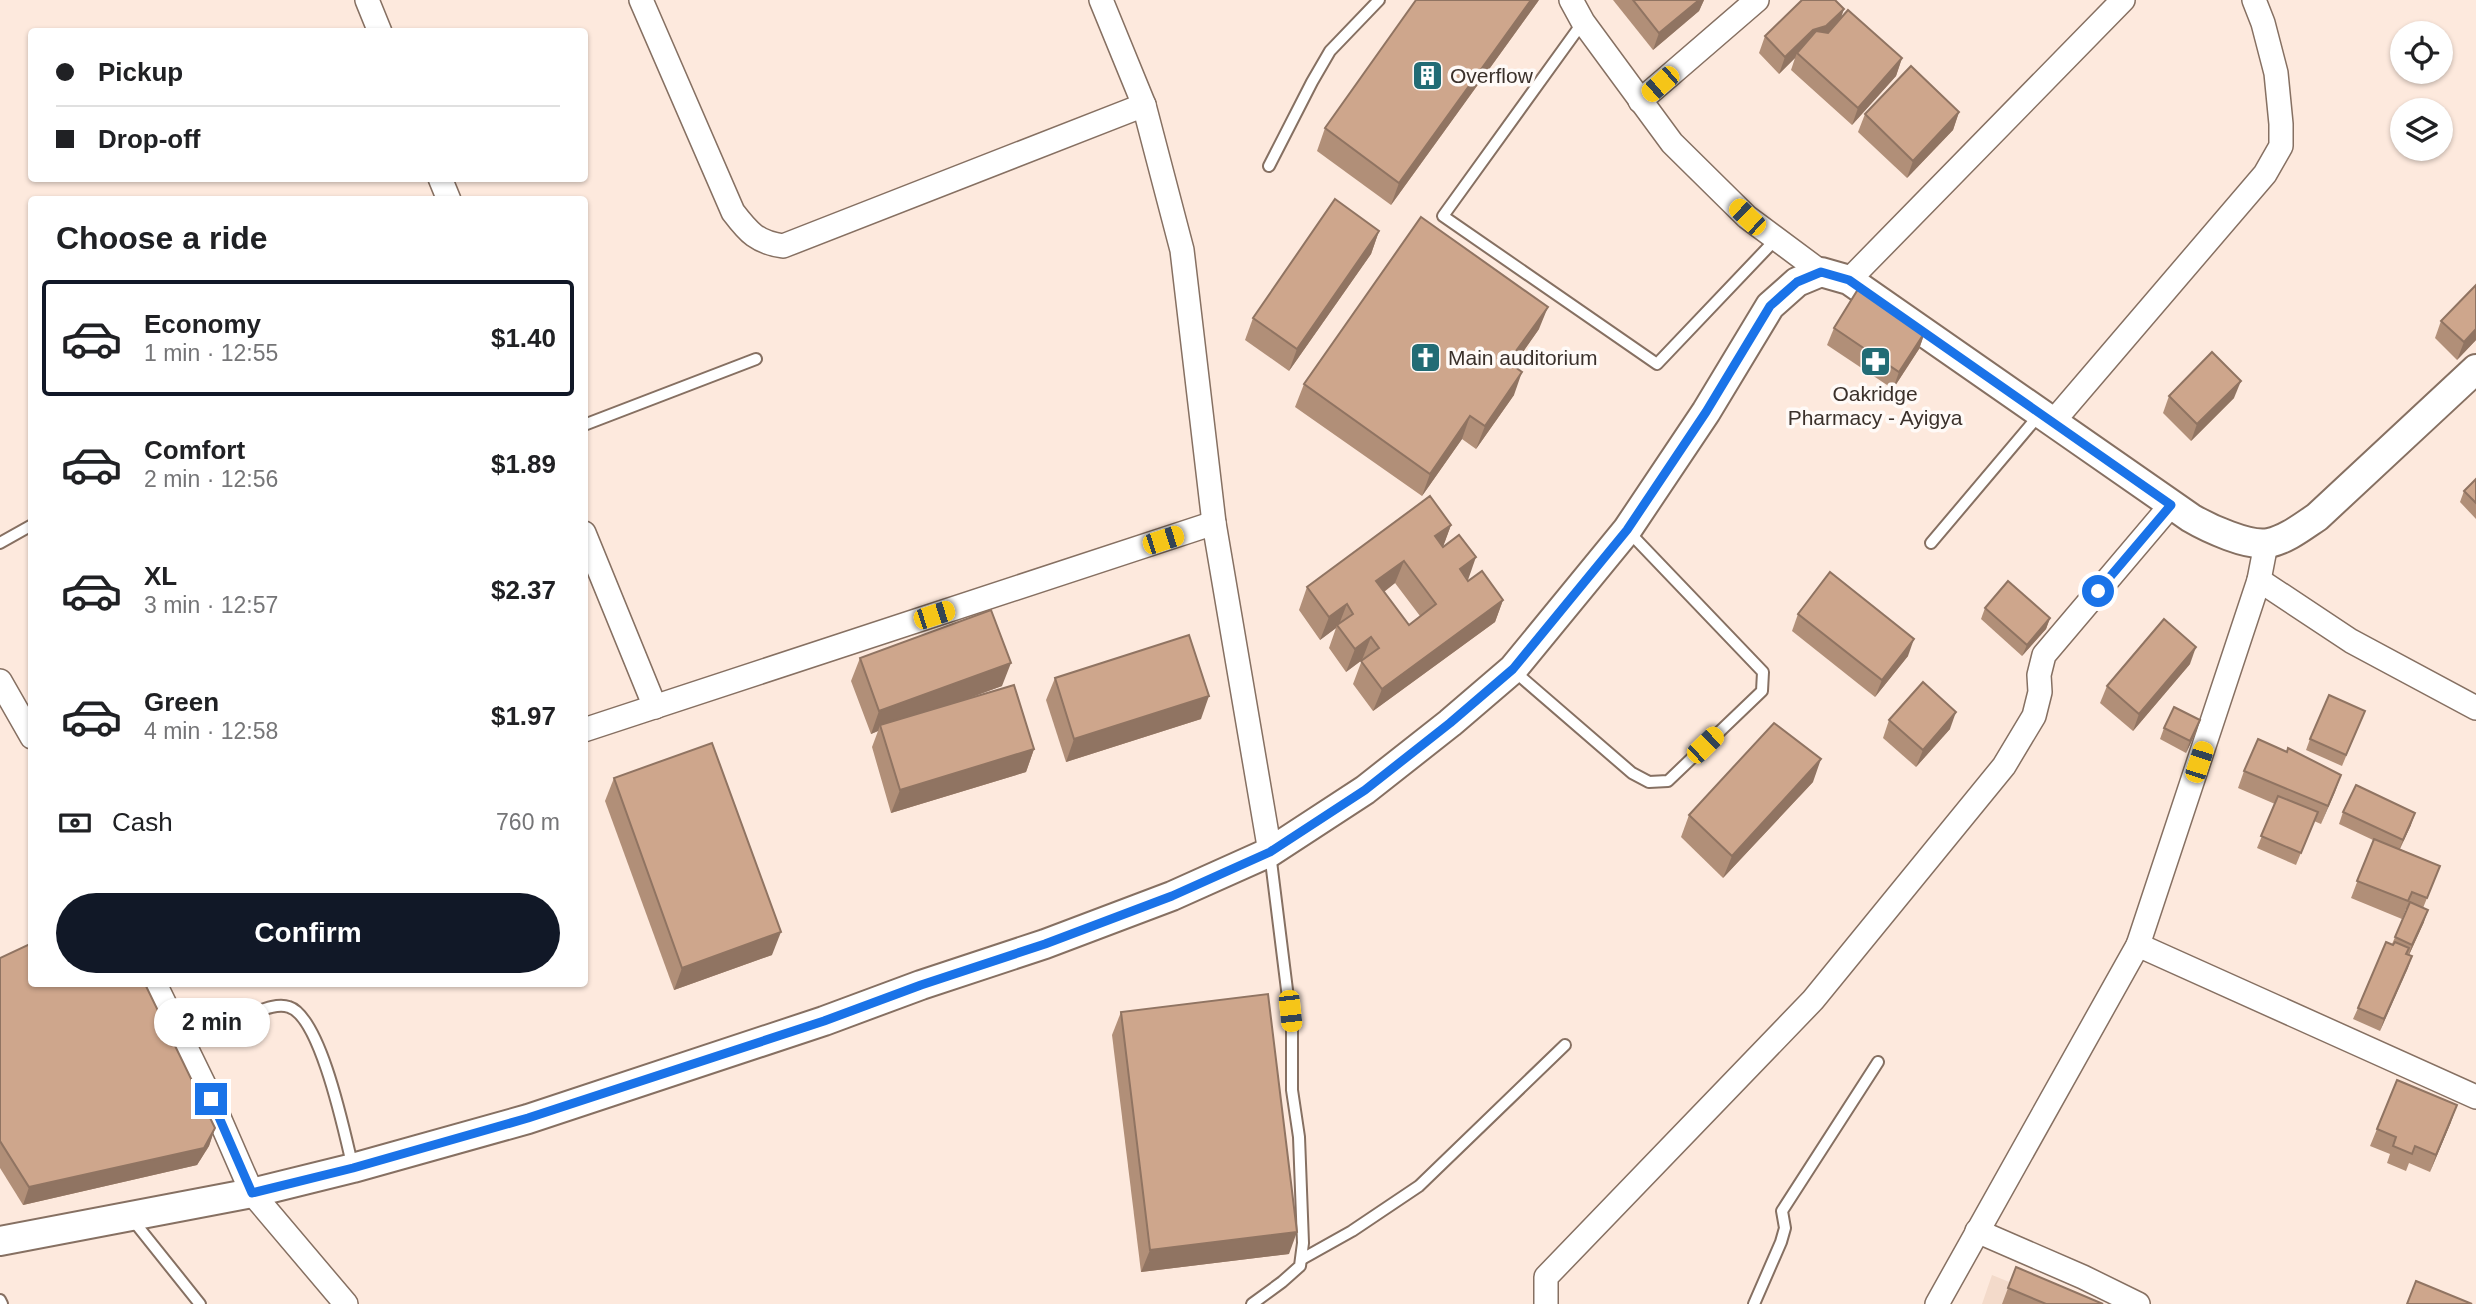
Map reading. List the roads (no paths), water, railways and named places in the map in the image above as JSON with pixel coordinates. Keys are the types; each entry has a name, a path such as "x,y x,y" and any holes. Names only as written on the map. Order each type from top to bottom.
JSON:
{"street":[{"path":"367,0 378,28"},
{"path":"641,0 733,212 750,234 768,244 783,246 1144,105"},
{"path":"1101,0 1144,105 1182,250 1214,523 1270,852"},
{"path":"1571,0 1583,22 1672,143 1747,217 1821,272 1849,280 2171,505 2212,530 2266,544 2295,532 2317,517 2476,369"},
{"path":"1640,101 1757,0"},
{"path":"1849,280 2123,0"},
{"path":"2046,418 2265,174 2281,146 2276,73 2254,0"},
{"path":"0,1241 252,1193 353,1168 528,1118 824,1021 1045,944 1172,896 1270,852 1365,790 1513,669 1627,530 1706,412 1770,306 1797,282 1821,272"},
{"path":"1546,1304 1546,1277 1813,1000 2004,766 2034,716 2040,692 2039,675 2044,654 2171,505"},
{"path":"588,729 1214,523"},
{"path":"588,543 655,707"},
{"path":"1937,1304 2138,945 2259,580 2266,544"},
{"path":"2259,580 2351,641 2476,708"},
{"path":"0,681 28,730"},
{"path":"2138,945 2476,1097"},
{"path":"156,987 211,1099 252,1193 346,1304"},
{"path":"1977,1231 2138,1304"}],"lane":[{"path":"1269,166 1331,51 1379,0"},
{"path":"1583,22 1443,216 1657,364 1776,239"},
{"path":"588,423 756,359"},
{"path":"1930,543 2046,418"},
{"path":"0,543 28,527"},
{"path":"1513,669 1632,773 1649,782 1668,781 1762,691 1763,672 1627,530"},
{"path":"1251,1304 1282,1282 1300,1266 1302,1259 1299,1137 1292,1090 1292,1030 1270,852"},
{"path":"242,1017 282,1005 297,1011 307,1022 332,1086 353,1168"},
{"path":"1302,1259 1352,1231 1419,1186 1565,1045"},
{"path":"1754,1304 1781,1242 1785,1228 1782,1211 1878,1062"},
{"path":"130,1217 200,1304"}],"place":[{"name":"Overflow","path":"1427,75"},
{"name":"Main auditorium","path":"1425,357"},
{"name":"Oakridge Pharmacy - Ayigya","path":"1875,361"}]}
